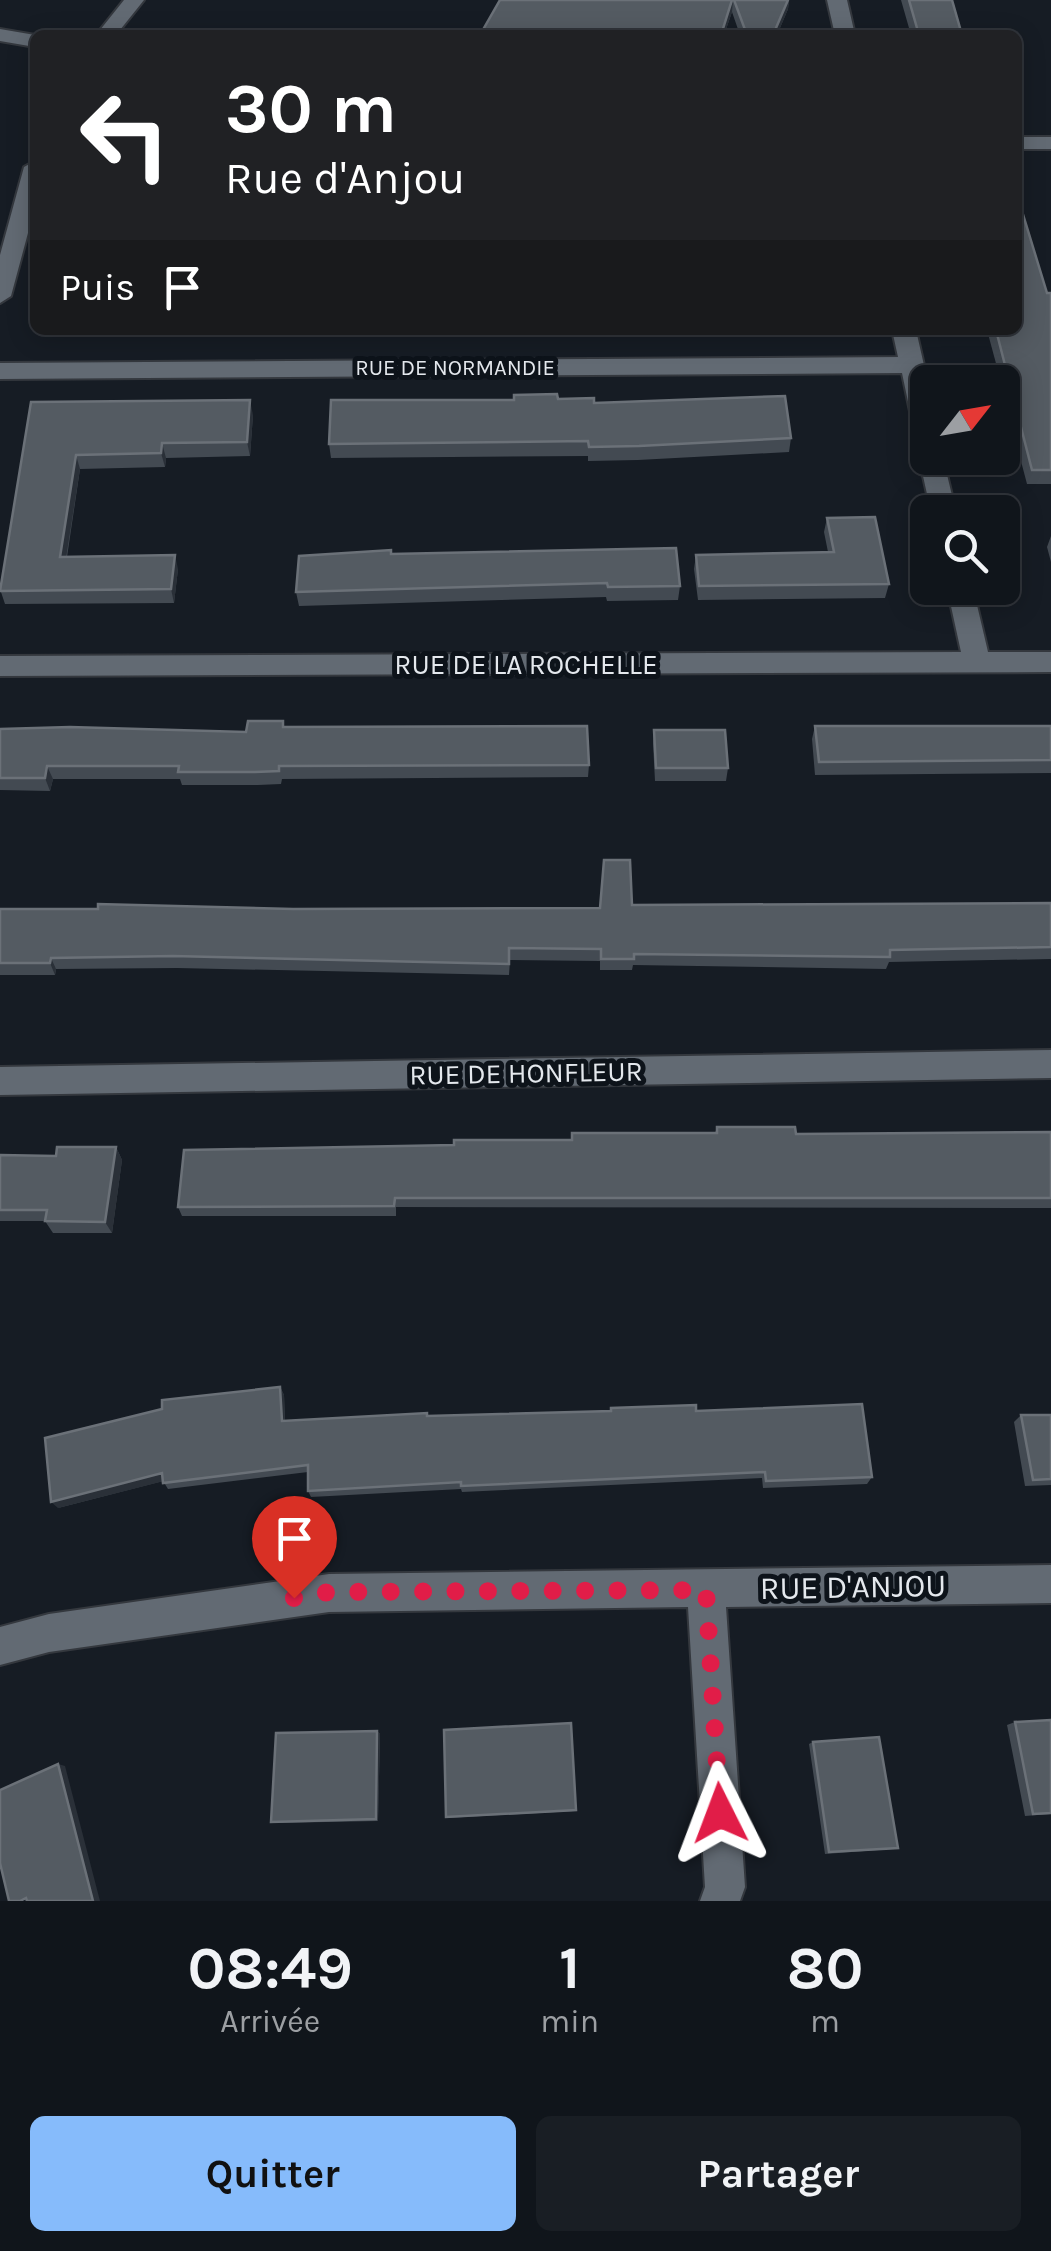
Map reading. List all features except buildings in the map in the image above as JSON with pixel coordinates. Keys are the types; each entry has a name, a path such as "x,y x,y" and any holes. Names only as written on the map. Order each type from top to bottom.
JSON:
{"street":[{"path":"110,30 134,0"},
{"path":"837,0 844,30"},
{"path":"0,35 30,40"},
{"path":"1022,143 1051,143"},
{"path":"0,296 30,185"},
{"path":"905,335 911,365"},
{"name":"RUE DE NORMANDIE","path":"0,370 910,365"},
{"path":"964,605 977,663"},
{"name":"RUE DE LA ROCHELLE","path":"0,666 1051,662"},
{"name":"RUE DE HONFLEUR","path":"0,1082 1051,1064"},
{"name":"RUE D'ANJOU","path":"0,1646 48,1633 329,1592 1051,1584"},
{"path":"706,1590 728,1896"}],"route":[{"path":"294,1598 329,1592 706,1590 720,1813"}]}
